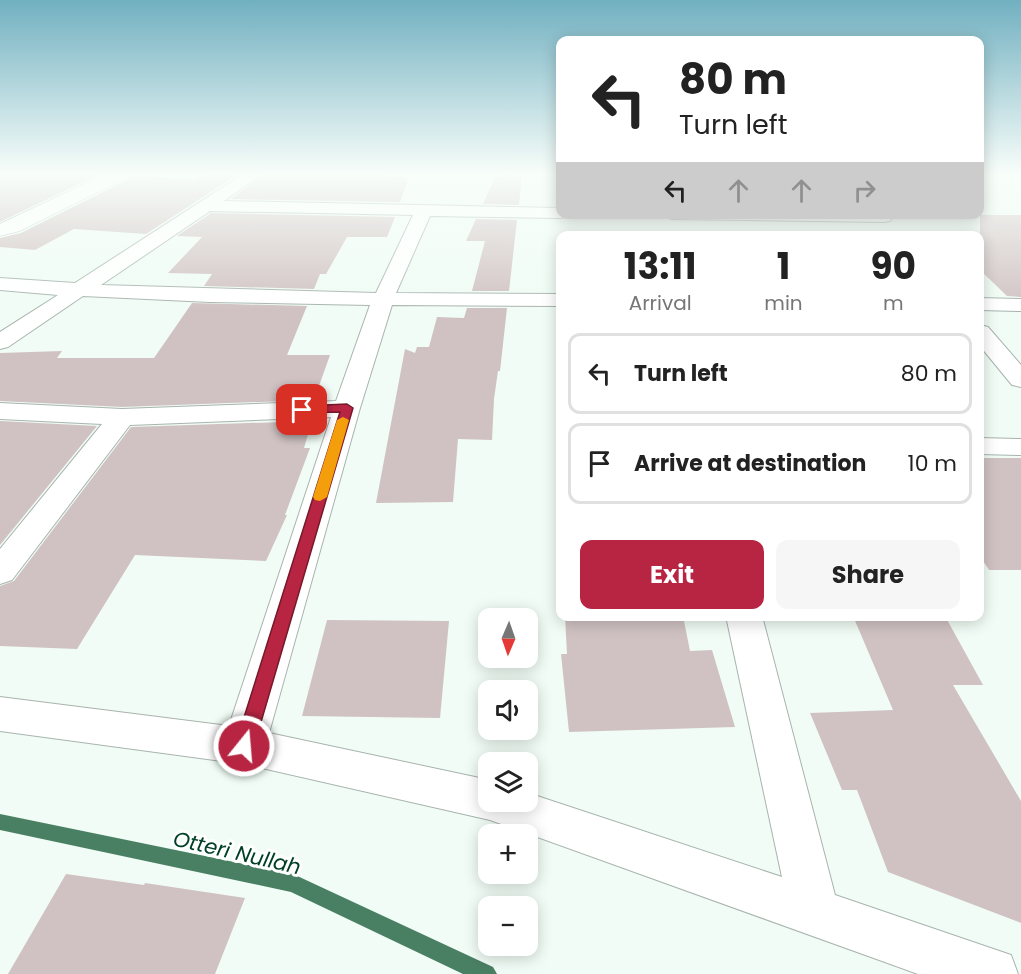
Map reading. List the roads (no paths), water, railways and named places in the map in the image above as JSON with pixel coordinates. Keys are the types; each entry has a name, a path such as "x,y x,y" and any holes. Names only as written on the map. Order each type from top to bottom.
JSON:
{"main road":[{"path":"0,230 13,227 30,218"}],"street":[{"path":"0,342 187,218"},
{"path":"244,746 347,408 383,299 420,218"},
{"path":"0,284 79,291 383,299 556,300"},
{"path":"984,304 1021,305"},
{"path":"984,337 1021,380"},
{"path":"0,411 122,417 347,408"},
{"path":"0,572 122,417"},
{"path":"984,446 1021,447"},
{"path":"745,621 814,912"},
{"path":"0,714 244,746 478,797"},
{"path":"526,812 992,974"}],"waterway":[{"name":"Otteri Nullah","path":"0,822 293,883 486,974"}]}
